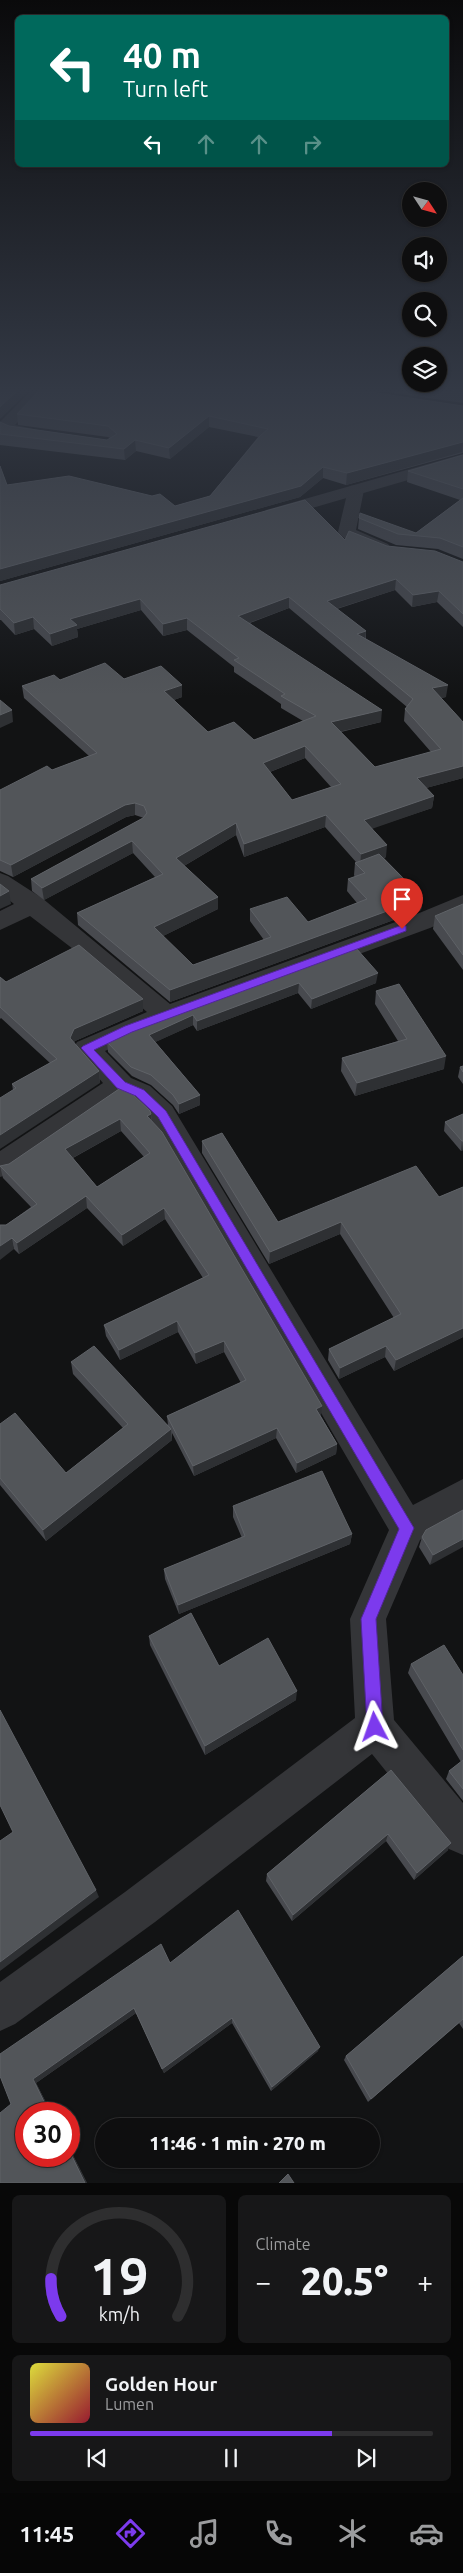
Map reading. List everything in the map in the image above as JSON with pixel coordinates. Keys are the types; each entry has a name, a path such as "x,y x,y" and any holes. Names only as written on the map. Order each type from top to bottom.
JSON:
{"street":[{"path":"260,517 346,493"},
{"path":"355,493 347,532 357,539 402,553"},
{"path":"0,922 19,889 167,1015"},
{"path":"407,1528 162,1114 140,1093 121,1085 86,1048 167,1015 421,922 463,903"},
{"path":"0,1166 121,1085"},
{"path":"463,1494 407,1528 368,1619 375,1727 463,1835"},
{"path":"0,2009 140,1907 375,1727"}],"building":[{"path":"0,493 139,493 152,496 160,494 175,506 210,496 213,493 276,493 0,569"},
{"path":"463,498 463,547 440,538 398,534 359,518 360,513 416,533"},
{"path":"305,500 345,540 349,531 387,546 435,551 463,562 463,614 439,591 413,595 396,579 327,601 366,631 357,634 448,685 432,688 463,722 463,766 417,778 434,796 364,820 387,845 361,854 326,815 244,844 236,823 176,858 218,897 154,927 193,965 271,937 250,909 287,897 308,922 367,899 348,879 365,873 355,863 379,854 423,898 170,990 77,913 163,874 132,841 42,888 31,879 143,818 147,813 144,806 135,803 125,805 11,865 0,860 0,790 47,766 52,770 97,753 22,686 54,675 60,680 105,663 124,679 161,666 182,685 164,691 208,732 234,722 254,740 316,716 281,696 285,694 234,660 239,658 187,618 163,624 140,599 70,619 77,625 50,634 33,617 14,623 0,609 0,585","holes":["289,597 413,699 405,709 441,749 375,767 331,722 382,710 238,616","305,746 341,784 292,800 263,763"]},
{"path":"0,700 12,710 0,715"},
{"path":"0,884 9,891 0,896"},
{"path":"463,904 463,955 435,916"},
{"path":"79,945 143,999 74,1029 70,1038 99,1071 0,1135 0,1098 16,1088 12,1084 57,1059 0,1007 0,977 6,982"},
{"path":"356,948 378,973 312,999 299,983 197,1021 193,1015 149,1035 200,1095 179,1104 173,1095 151,1075 131,1067 107,1042 137,1028"},
{"path":"399,984 446,1056 357,1083 342,1058 407,1039 376,991"},
{"path":"122,1087 128,1090 150,1111 151,1114 147,1116 162,1132 322,1406 316,1409 337,1444 297,1463 277,1428 193,1466 167,1416 246,1380 224,1341 195,1353 177,1321 119,1350 104,1325 209,1275 164,1208 122,1235 86,1196 17,1243 12,1238 0,1246 0,1225 6,1225 37,1204 0,1166 9,1164","holes":["120,1119 150,1153 97,1187 65,1149"]},
{"path":"463,1114 463,1141 462,1141 445,1122"},
{"path":"222,1133 278,1222 416,1166 439,1197 463,1187 463,1328 396,1360 386,1346 340,1368 329,1349 401,1314 341,1222 270,1252 202,1141"},
{"path":"94,1346 171,1429 43,1530 0,1478 0,1424 15,1413 66,1473 128,1424 71,1362"},
{"path":"322,1471 352,1534 178,1605 164,1569 245,1536 233,1506"},
{"path":"463,1510 463,1539 433,1555 422,1537 426,1530"},
{"path":"191,1613 219,1666 268,1638 297,1691 205,1746 149,1636"},
{"path":"444,1645 463,1675 463,1750 411,1664"},
{"path":"0,1710 96,1890 0,1962 0,1841 13,1832 0,1805"},
{"path":"463,1760 463,1789 449,1771"},
{"path":"391,1770 451,1843 417,1873 388,1834 293,1915 267,1874"},
{"path":"238,1910 320,2047 272,2087 232,2018 162,2069 134,2008 33,2079 44,2102 15,2102 15,2167 77,2167 85,2183 0,2183 0,2113 11,2104 0,2076 0,2054 161,1944 170,1963"},
{"path":"463,1956 463,2019 371,2099 346,2056"},
{"path":"288,2174 294,2183 279,2183"}],"route":[{"path":"375,1727 368,1619 407,1528 162,1114 140,1093 121,1085 86,1048 128,1029 402,929"}]}
